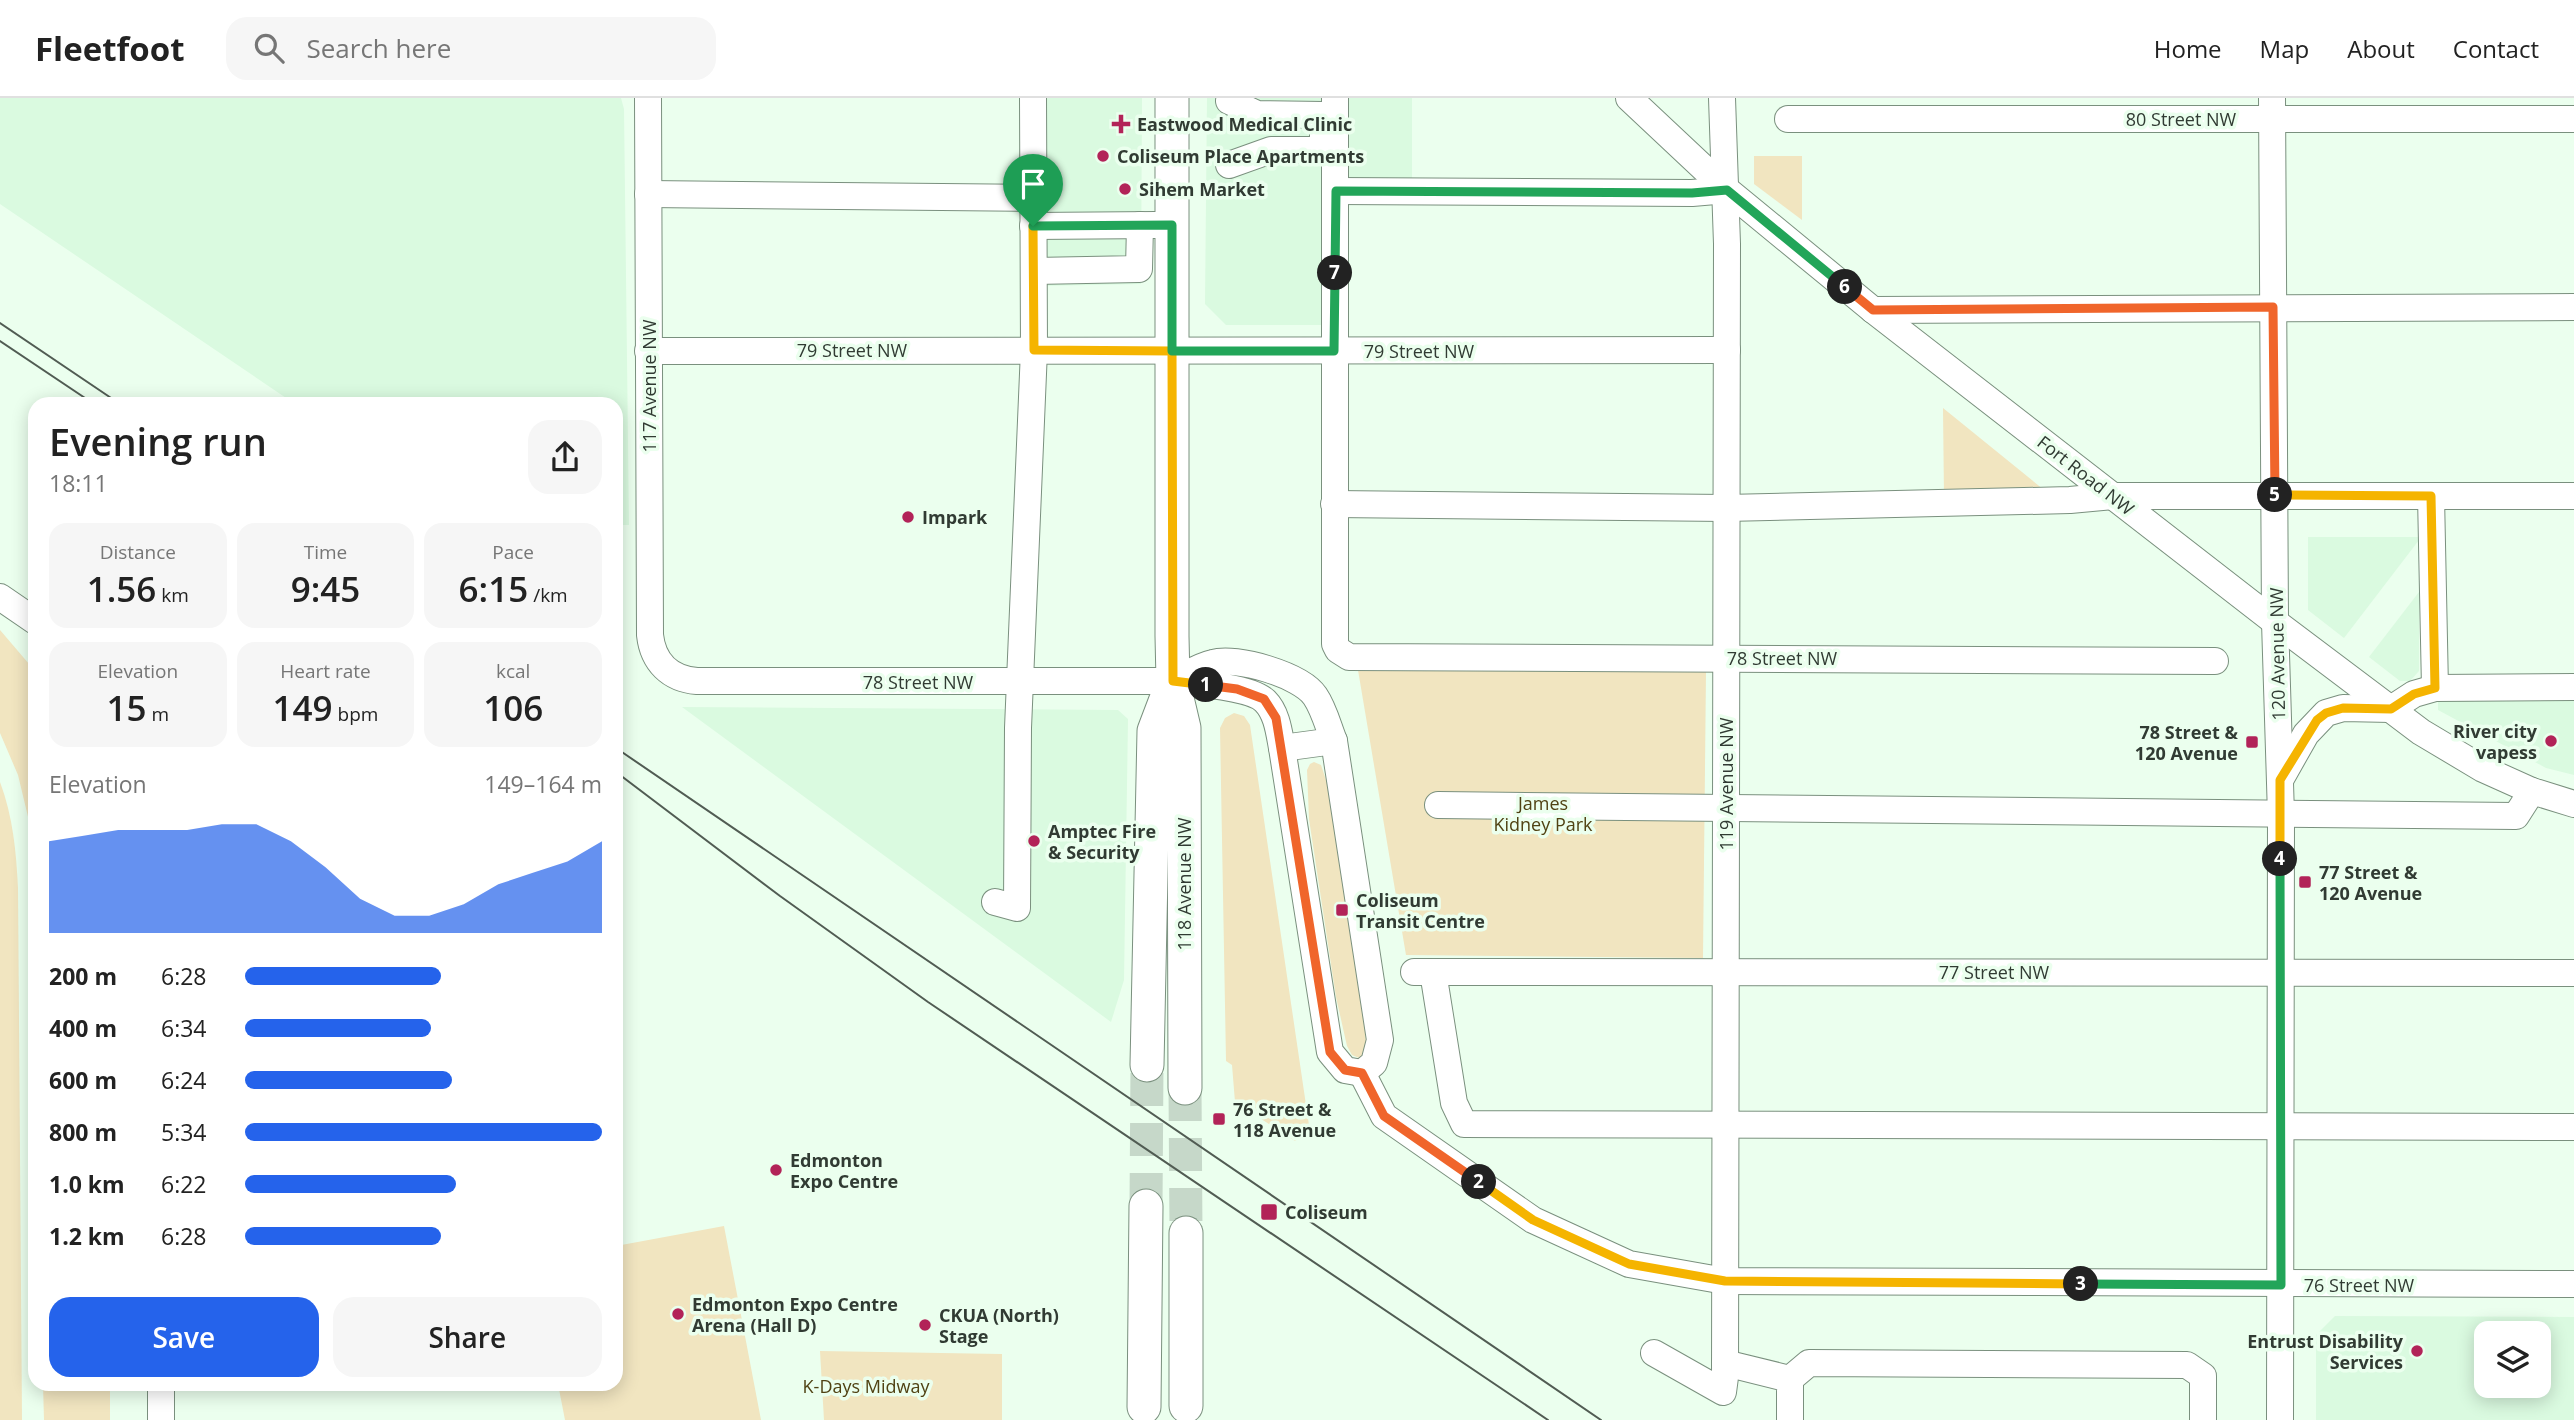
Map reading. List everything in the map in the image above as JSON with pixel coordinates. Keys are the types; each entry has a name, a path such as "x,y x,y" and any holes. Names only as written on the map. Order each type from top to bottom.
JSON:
{"main road":[{"name":"118 Avenue NW","path":"1172,98 1156,225 1172,351 1173,681 1184,728 1185,1088"},
{"name":"118 Avenue NW","path":"1147,1065 1154,731 1173,681"},
{"path":"1144,1407 1146,1206"},
{"path":"1186,1233 1186,1406"}],"street":[{"name":"117 Avenue NW","path":"648,98 650,635 653,651 666,669"},
{"path":"995,902 1017,908 1020,682 1034,350 1033,98"},
{"path":"1335,98 1334,504 1726,508 2070,500 2113,496 2574,496"},
{"name":"Fort Road NW","path":"1629,98 1727,190 1873,310 2391,709 2451,752 2483,769 2532,791 2574,804"},
{"name":"119 Avenue NW","path":"1654,1353 1723,1392 1727,190 1722,98"},
{"path":"1229,102 1257,114 1323,115 1323,150 1271,150 1230,165"},
{"name":"80 Street NW","path":"1788,119 2272,108 2574,118"},
{"name":"120 Avenue NW","path":"2272,108 2275,622 2281,815 2280,1420"},
{"path":"1336,191 1692,193 1727,190"},
{"path":"648,194 1033,198"},
{"path":"1033,226 1156,225 1139,269 1034,271"},
{"path":"1873,310 2574,307"},
{"name":"79 Street NW","path":"648,351 1727,350"},
{"path":"2431,496 2435,688"},
{"name":"78 Street NW","path":"1334,504 1335,644 1338,650 1349,657 2215,661"},
{"path":"0,597 28,616"},
{"path":"1173,681 1215,662 1268,668 1293,679 1314,693 1334,741 1380,1040 1374,1063 1362,1073 1345,1070 1330,1052 1282,748 1334,741"},
{"name":"78 Street NW","path":"666,669 679,678 697,681 1173,681 1237,689 1264,699 1276,718 1282,748"},
{"path":"2280,780 2306,734 2326,713 2343,708 2391,709 2414,694 2435,688 2574,687"},
{"path":"1438,805 2516,816 2532,791"},
{"name":"77 Street NW","path":"1725,1123 1464,1124 1454,1103 1423,972 2574,973"},
{"name":"76 Street NW","path":"1362,1073 1384,1116 1533,1220 1629,1264 1725,1281 2574,1284"},
{"path":"1725,1123 2574,1127"},
{"path":"1725,1363 1790,1379"},
{"path":"1790,1420 1790,1379 1809,1363 2187,1365 2203,1376 2203,1420"},
{"path":"161,1391 161,1420"}],"shaded area":[{"path":"0,98 621,98 624,109 629,525 623,525 623,397 285,397 0,204"},
{"path":"1044,98 1142,98 1141,284 1040,286"},
{"path":"1207,98 1327,98 1326,325 1226,325 1205,304"},
{"path":"1341,98 1412,98 1412,185 1341,185"},
{"path":"2308,537 2419,537 2419,540 2344,638 2308,610"},
{"path":"2419,592 2419,671 2410,681 2400,681 2369,657"},
{"path":"2438,700 2574,700 2574,775 2546,768 2438,710"},
{"path":"682,707 1118,710 1128,719 1124,980 1111,1022"},
{"path":"2335,1316 2574,1317 2574,1420 2316,1420 2316,1335"}],"green space":[{"path":"1754,156 1802,156 1802,220 1754,184"},
{"path":"1943,408 2049,494 1944,498"},
{"path":"0,630 28,663 28,817 18,775 0,733"},
{"name":"James Kidney Park","path":"1358,670 1706,672 1703,958 1406,955"},
{"path":"1234,713 1244,716 1250,725 1310,1132 1295,1141 1235,1102 1232,1065 1226,1061 1220,728 1225,718"},
{"path":"1314,762 1321,765 1330,792 1361,989 1366,1041 1364,1055 1359,1058 1352,1055 1347,1046 1336,997 1309,819 1307,770"},
{"path":"0,782 13,834 18,888 22,1420 0,1420"},
{"name":"Edmonton Expo Centre Arena (Hall D)","path":"724,1226 761,1420 565,1420 559,1391 623,1391 623,1245"},
{"name":"K-Days Midway","path":"820,1351 1002,1354 1002,1420 824,1420"},
{"path":"43,1391 110,1391 110,1420 44,1420"}],"tunnel":[{"path":"1146,1206 1147,1065"},
{"path":"1185,1088 1186,1233"}],"tram line":[{"path":"0,323 110,397"},
{"path":"0,341 84,397"},
{"path":"623,753 1601,1420"},
{"path":"623,777 780,896 928,1002 1548,1420"}],"place":[{"name":"Eastwood Medical Clinic","path":"1121,124"},
{"name":"Coliseum Place Apartments","path":"1103,156"},
{"name":"Sihem Market","path":"1125,189"},
{"name":"Impark","path":"908,517"},
{"name":"River city vapess","path":"2551,741"},
{"name":"78 Street & 120 Avenue","path":"2252,742"},
{"name":"Amptec Fire & Security","path":"1034,841"},
{"name":"77 Street & 120 Avenue","path":"2305,882"},
{"name":"Coliseum Transit Centre","path":"1342,910"},
{"name":"76 Street & 118 Avenue","path":"1219,1119"},
{"name":"Edmonton Expo Centre","path":"776,1170"},
{"name":"Coliseum","path":"1269,1212"},
{"name":"Edmonton Expo Centre Arena (Hall D)","path":"678,1314"},
{"name":"CKUA (North) Stage","path":"925,1325"},
{"name":"Entrust Disability Services","path":"2417,1351"}],"route":[{"path":"1033,226 1034,350 1172,351 1173,681 1237,689 1264,699 1276,718 1330,1052 1345,1070 1362,1073 1384,1116 1533,1220 1629,1264 1725,1281 2281,1285 2280,780 2306,734 2326,713 2343,708 2391,709 2414,694 2435,688 2431,496 2275,495 2273,307 1873,310 1727,190 1692,193 1336,191 1334,351 1172,351 1172,225 1033,226"}]}
